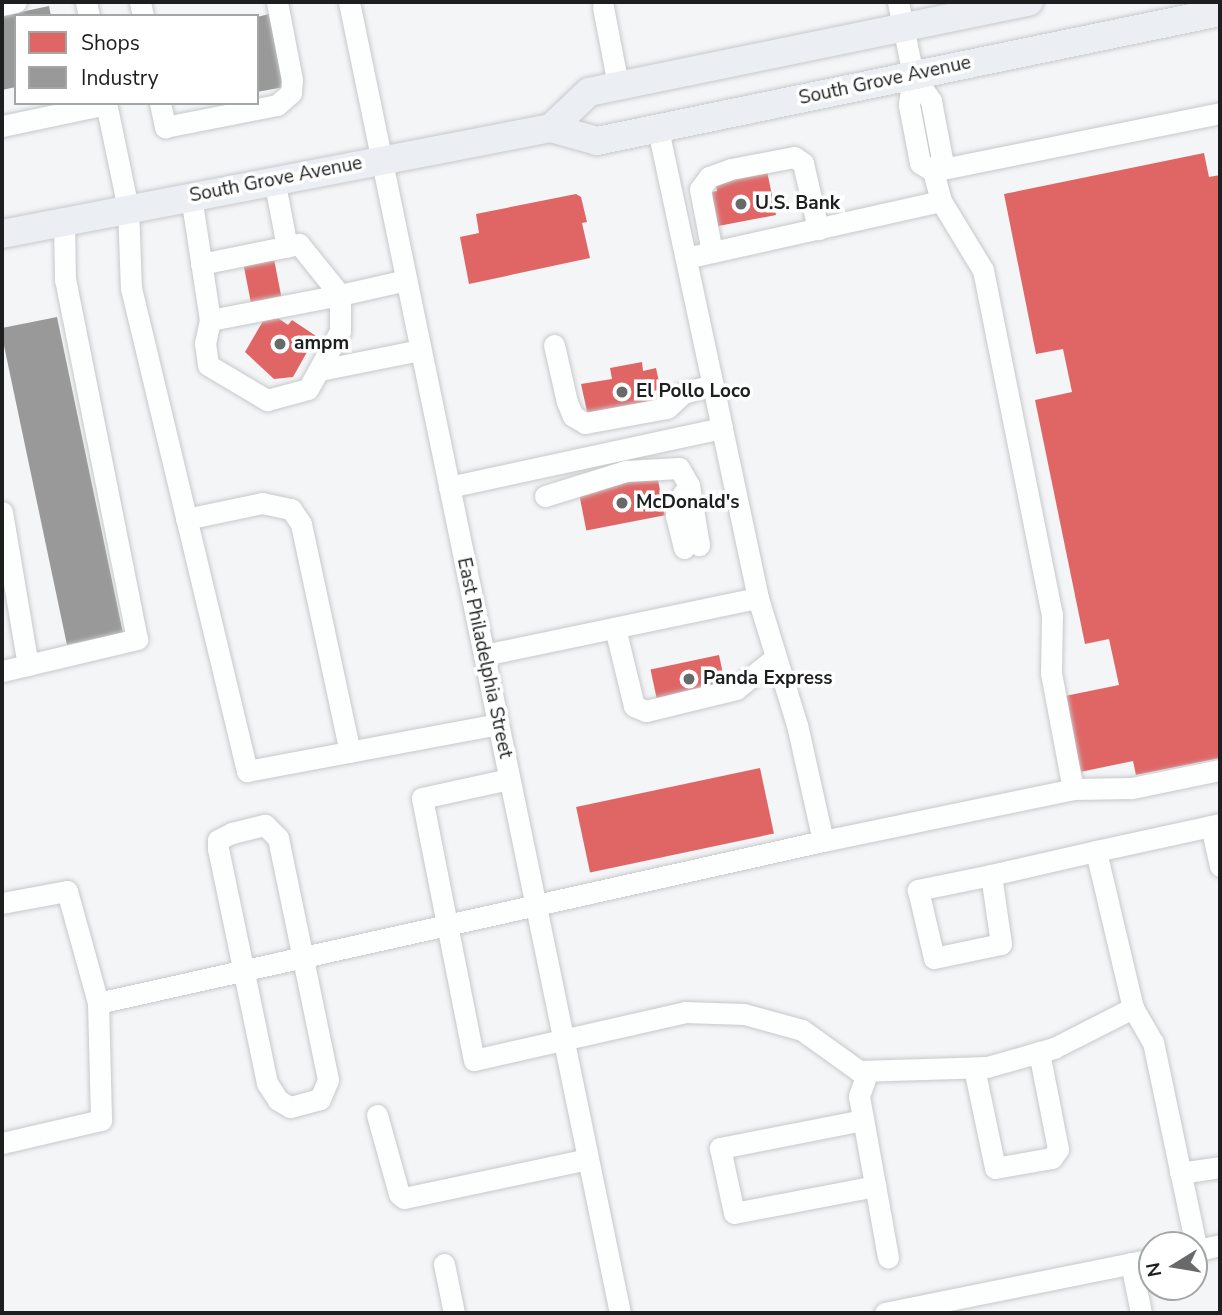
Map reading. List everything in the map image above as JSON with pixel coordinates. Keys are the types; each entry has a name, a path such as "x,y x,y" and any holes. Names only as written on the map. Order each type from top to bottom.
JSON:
{"main road":[{"path":"551,128 589,92 901,15 1029,2"},
{"name":"South Grove Avenue","path":"2,234 274,179 551,128 597,141 1220,12"}],"street":[{"path":"2,5 16,2"},
{"path":"160,105 165,127 277,105 291,93 292,80 277,2"},
{"name":"East Philadelphia Street","path":"349,2 620,1313"},
{"path":"603,7 618,85"},
{"path":"901,15 913,75 931,101 942,159 933,171"},
{"path":"2,126 101,105"},
{"path":"106,105 128,208 131,288 247,771 498,724"},
{"path":"933,171 1220,113"},
{"path":"658,129 758,598 797,725 823,841"},
{"path":"712,252 700,189 709,177 731,169 794,157 803,163 818,229"},
{"path":"933,171 941,201 983,270 1052,615 1052,673 1073,789"},
{"path":"274,179 286,247"},
{"path":"191,196 201,264 210,320 205,343 208,365 267,400 308,389 340,331 340,295 299,244 201,264"},
{"path":"686,258 941,201"},
{"path":"2,671 137,639 65,280 64,222"},
{"path":"210,320 406,280"},
{"path":"554,345 567,402 573,416 586,423 667,408 683,393 713,384"},
{"path":"320,370 420,350"},
{"path":"449,486 722,428"},
{"path":"545,496 626,471 663,466 679,468 689,485 692,547"},
{"path":"186,519 262,503 291,509 301,524 350,752"},
{"path":"2,512 28,665"},
{"path":"484,655 758,598"},
{"path":"615,628 634,706 646,711 736,689 775,658"},
{"path":"97,1003 823,841 1073,789 1132,788 1220,770"},
{"path":"509,779 422,798 474,1060 685,1012 744,1014 802,1030 859,1071 974,1068 1039,1052 1133,1009"},
{"path":"265,825 278,838 300,958 328,1080 320,1099 306,1105 290,1107 278,1100 267,1083 243,971 218,840 265,825"},
{"path":"991,875 1001,944 934,958 918,890 1216,825 1220,866"},
{"path":"1096,851 1133,1009 1153,1042 1191,1231"},
{"path":"2,903 67,891 97,1003 101,1120 2,1143"},
{"path":"974,1068 995,1168 1052,1158 1058,1149 1039,1052"},
{"path":"868,1071 859,1096 888,1257"},
{"path":"377,1115 399,1194 404,1198 588,1159"},
{"path":"863,1120 720,1148 734,1213 874,1186"},
{"path":"1180,1173 1220,1167"},
{"path":"884,1313 1138,1262"},
{"path":"444,1264 454,1313"}],"building: Shops":[{"path":"1204,153 1209,177 1220,175 1220,758 1136,775 1133,761 1080,772 1065,696 1119,685 1109,639 1085,644 1035,400 1072,392 1063,349 1036,354 1004,194"},
{"name":"U.S. Bank","path":"767,171 776,215 713,227 707,193 717,191 715,181"},
{"path":"576,194 581,197 587,222 582,223 590,258 469,284 460,237 479,233 476,214"},
{"path":"274,259 282,302 252,308 244,265"},
{"name":"ampm","path":"278,318 288,325 292,320 316,336 293,377 274,379 245,352 263,321"},
{"name":"El Pollo Loco","path":"642,362 643,371 656,368 663,400 588,416 581,384 612,379 610,368"},
{"name":"McDonald's","path":"657,475 665,515 586,531 578,490"},
{"name":"Panda Express","path":"719,655 726,687 657,702 651,670"},
{"path":"760,768 774,834 590,873 576,807"}],"building: Industry":[{"path":"49,6 51,14 14,14 14,87 2,90 2,16"},
{"path":"269,14 284,87 259,92 259,16"},
{"path":"57,317 123,633 67,645 2,336 2,328"}],"place":[{"name":"U.S. Bank","path":"741,204"},
{"name":"ampm","path":"280,344"},
{"name":"El Pollo Loco","path":"622,392"},
{"name":"McDonald's","path":"622,503"},
{"name":"Panda Express","path":"689,679"}]}
